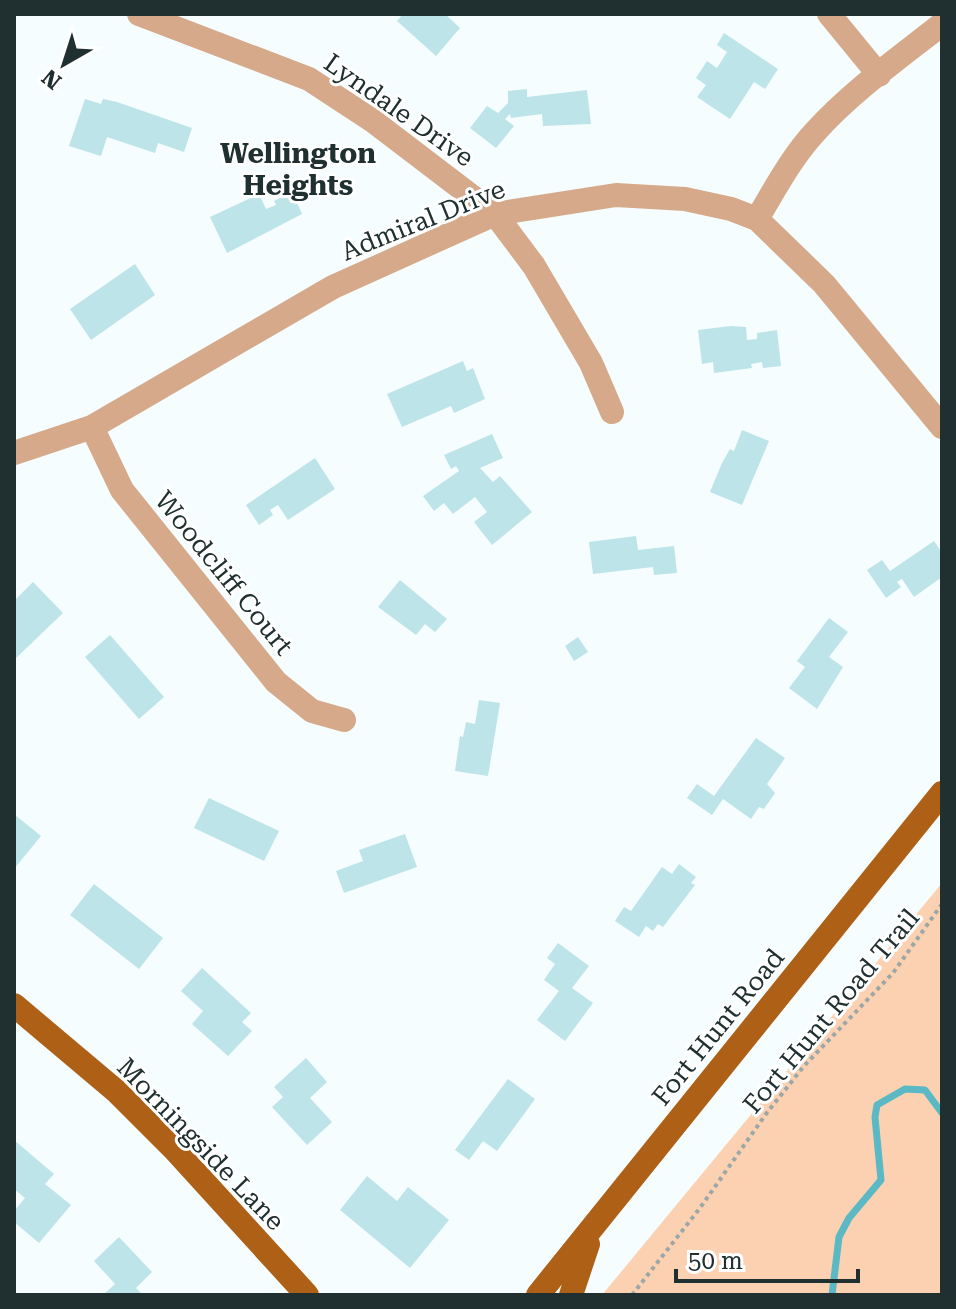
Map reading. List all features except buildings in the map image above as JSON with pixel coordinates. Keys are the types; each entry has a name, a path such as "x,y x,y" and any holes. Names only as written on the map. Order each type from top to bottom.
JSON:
{"main road":[{"name":"Fort Hunt Road","path":"538,1295 942,793"},
{"name":"Morningside Lane","path":"14,1005 145,1120 307,1295"},
{"path":"571,1295 596,1223"}],"street":[{"name":"Lyndale Drive","path":"139,14 309,79 373,121 495,214 541,278 591,363 612,412"},
{"path":"829,14 879,75"},
{"path":"757,219 785,170 813,134 942,24"},
{"name":"Admiral Drive","path":"14,453 92,427 333,287 495,214 566,201 643,195 685,199 731,209 757,219 814,273 942,427"},
{"name":"Woodcliff Court","path":"92,427 122,490 276,682 312,711 344,720"}],"path":[{"name":"Fort Hunt Road Trail","path":"632,1295 692,1220 766,1114 804,1066 893,973 942,904"}],"shaded area":[{"path":"942,883 942,1295 602,1295"}],"waterway":[{"path":"832,1295 839,1237 849,1218 881,1180 875,1117 877,1105 905,1089 925,1090 942,1113"}],"district":[{"name":"Wellington Heights","path":"298,169"}]}
